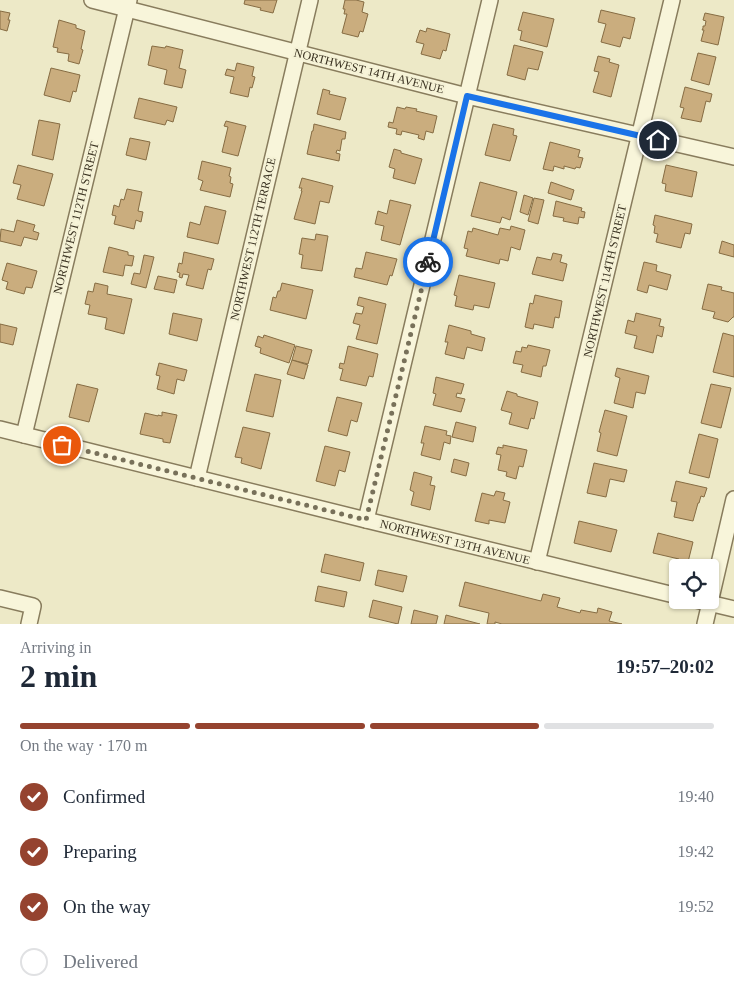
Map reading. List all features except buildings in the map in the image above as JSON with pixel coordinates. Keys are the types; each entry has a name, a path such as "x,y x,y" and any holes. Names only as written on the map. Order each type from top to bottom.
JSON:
{"street":[{"name":"NORTHWEST 14TH AVENUE","path":"92,0 128,4 297,53 467,96 734,157"},
{"name":"NORTHWEST 112TH TERRACE","path":"197,478 310,0"},
{"path":"366,520 490,0"},
{"name":"NORTHWEST 114TH STREET","path":"537,562 672,0"},
{"name":"NORTHWEST 112TH STREET","path":"24,435 128,4"},
{"name":"NORTHWEST 13TH AVENUE","path":"0,429 669,594"},
{"path":"715,559 734,500"},
{"path":"0,598 33,606 29,624"},
{"path":"719,606 734,609"},
{"path":"703,609 705,624"}],"way so far":[{"path":"62,445 366,520 428,262"}],"route":[{"path":"428,262 467,96 658,140"}]}
